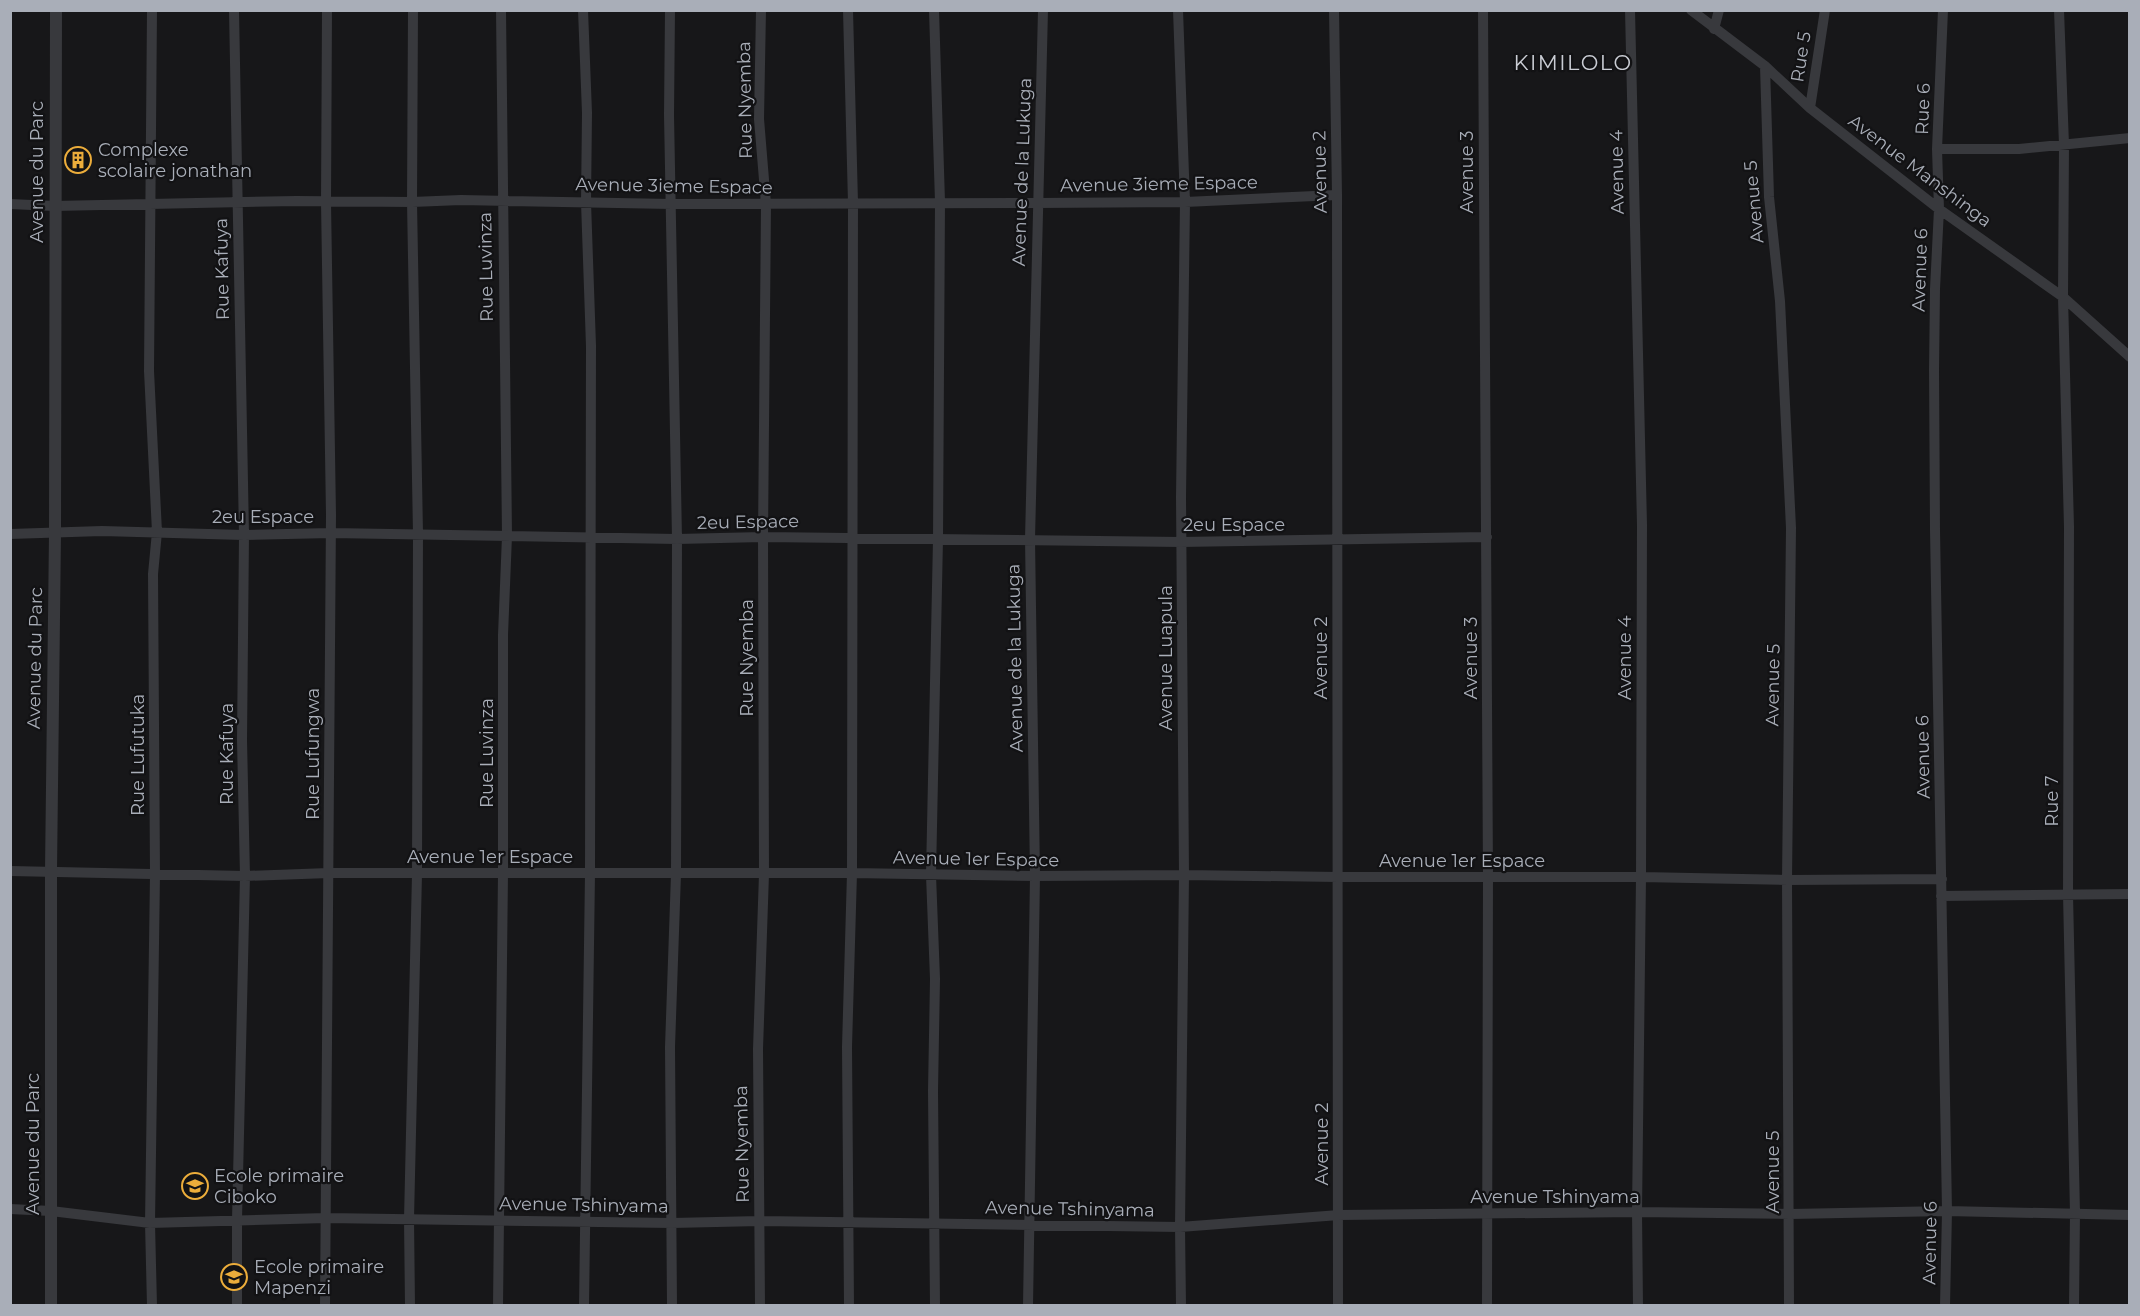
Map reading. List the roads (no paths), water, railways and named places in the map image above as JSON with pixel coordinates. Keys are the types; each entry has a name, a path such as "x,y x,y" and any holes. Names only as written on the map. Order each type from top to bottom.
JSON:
{"street":[{"name":"Avenue du Parc","path":"51,1305 56,10"},
{"name":"Rue Lufutuka","path":"152,10 149,371 157,532 153,574 155,874 150,1223 152,1305"},
{"name":"Rue Kafuya","path":"234,10 244,535 242,740 245,876 237,1305"},
{"name":"Rue Lufungwa","path":"325,1305 331,532 326,202 327,10"},
{"path":"411,1305 409,1219 417,874 418,534 412,202 413,10"},
{"name":"Rue Luvinza","path":"498,1305 503,646 507,536 501,201 501,10"},
{"path":"583,10 591,346 590,873 585,1305"},
{"path":"670,10 669,115 676,539 676,874 670,1047 672,1305"},
{"name":"Rue Nyemba","path":"760,1305 758,1049 764,874 763,537 766,204 759,119 761,10"},
{"path":"848,10 853,203 852,873 847,1047 849,1305"},
{"path":"934,10 940,202 938,538 931,875 935,979 933,1091 935,1305"},
{"name":"Avenue de la Lukuga","path":"1028,1305 1035,876 1030,539 1043,10"},
{"name":"Avenue Luapula","path":"1178,10 1185,202 1181,542 1184,875 1181,1305"},
{"name":"Avenue 2","path":"1334,10 1337,195 1338,1305"},
{"name":"Avenue 3","path":"1483,10 1487,537 1487,1305"},
{"name":"Avenue 4","path":"1630,10 1642,525 1641,877 1636,1212 1638,1305"},
{"name":"Avenue Manshinga","path":"1690,10 1765,66 1810,108 1939,208 2063,297 2130,357"},
{"path":"1714,30 1719,10"},
{"name":"Rue 5","path":"1810,108 1826,10"},
{"name":"Rue 6","path":"1939,208 1937,149 1943,10"},
{"name":"Rue 7","path":"2059,10 2064,145 2063,297 2069,527 2068,894 2075,1213 2073,1305"},
{"name":"Avenue 5","path":"1765,66 1769,196 1780,301 1791,528 1787,880 1789,1305"},
{"path":"1937,149 2019,149 2130,138"},
{"name":"Avenue 3ieme Espace","path":"10,204 54,206 461,200 672,204 1185,202 1337,195"},
{"name":"Avenue 6","path":"1939,208 1935,289 1934,416 1947,1211 1946,1305"},
{"name":"2eu Espace","path":"10,534 102,531 244,535 331,532 676,539 938,538 1181,542 1487,537"},
{"name":"Avenue 1er Espace","path":"10,871 245,876 329,873 852,873 1338,878 1942,879"},
{"path":"1941,896 2130,894"},
{"name":"Avenue Tshinyama","path":"10,1209 51,1211 150,1223 326,1218 1180,1227 1339,1215 1487,1213 1790,1214 1947,1211 2130,1215"}],"place":[{"name":"Complexe scolaire jonathan","path":"78,160"},
{"name":"Ecole primaire Ciboko","path":"195,1186"},
{"name":"Ecole primaire Mapenzi","path":"234,1277"}],"district":[{"name":"KIMILOLO","path":"1573,63"}]}
